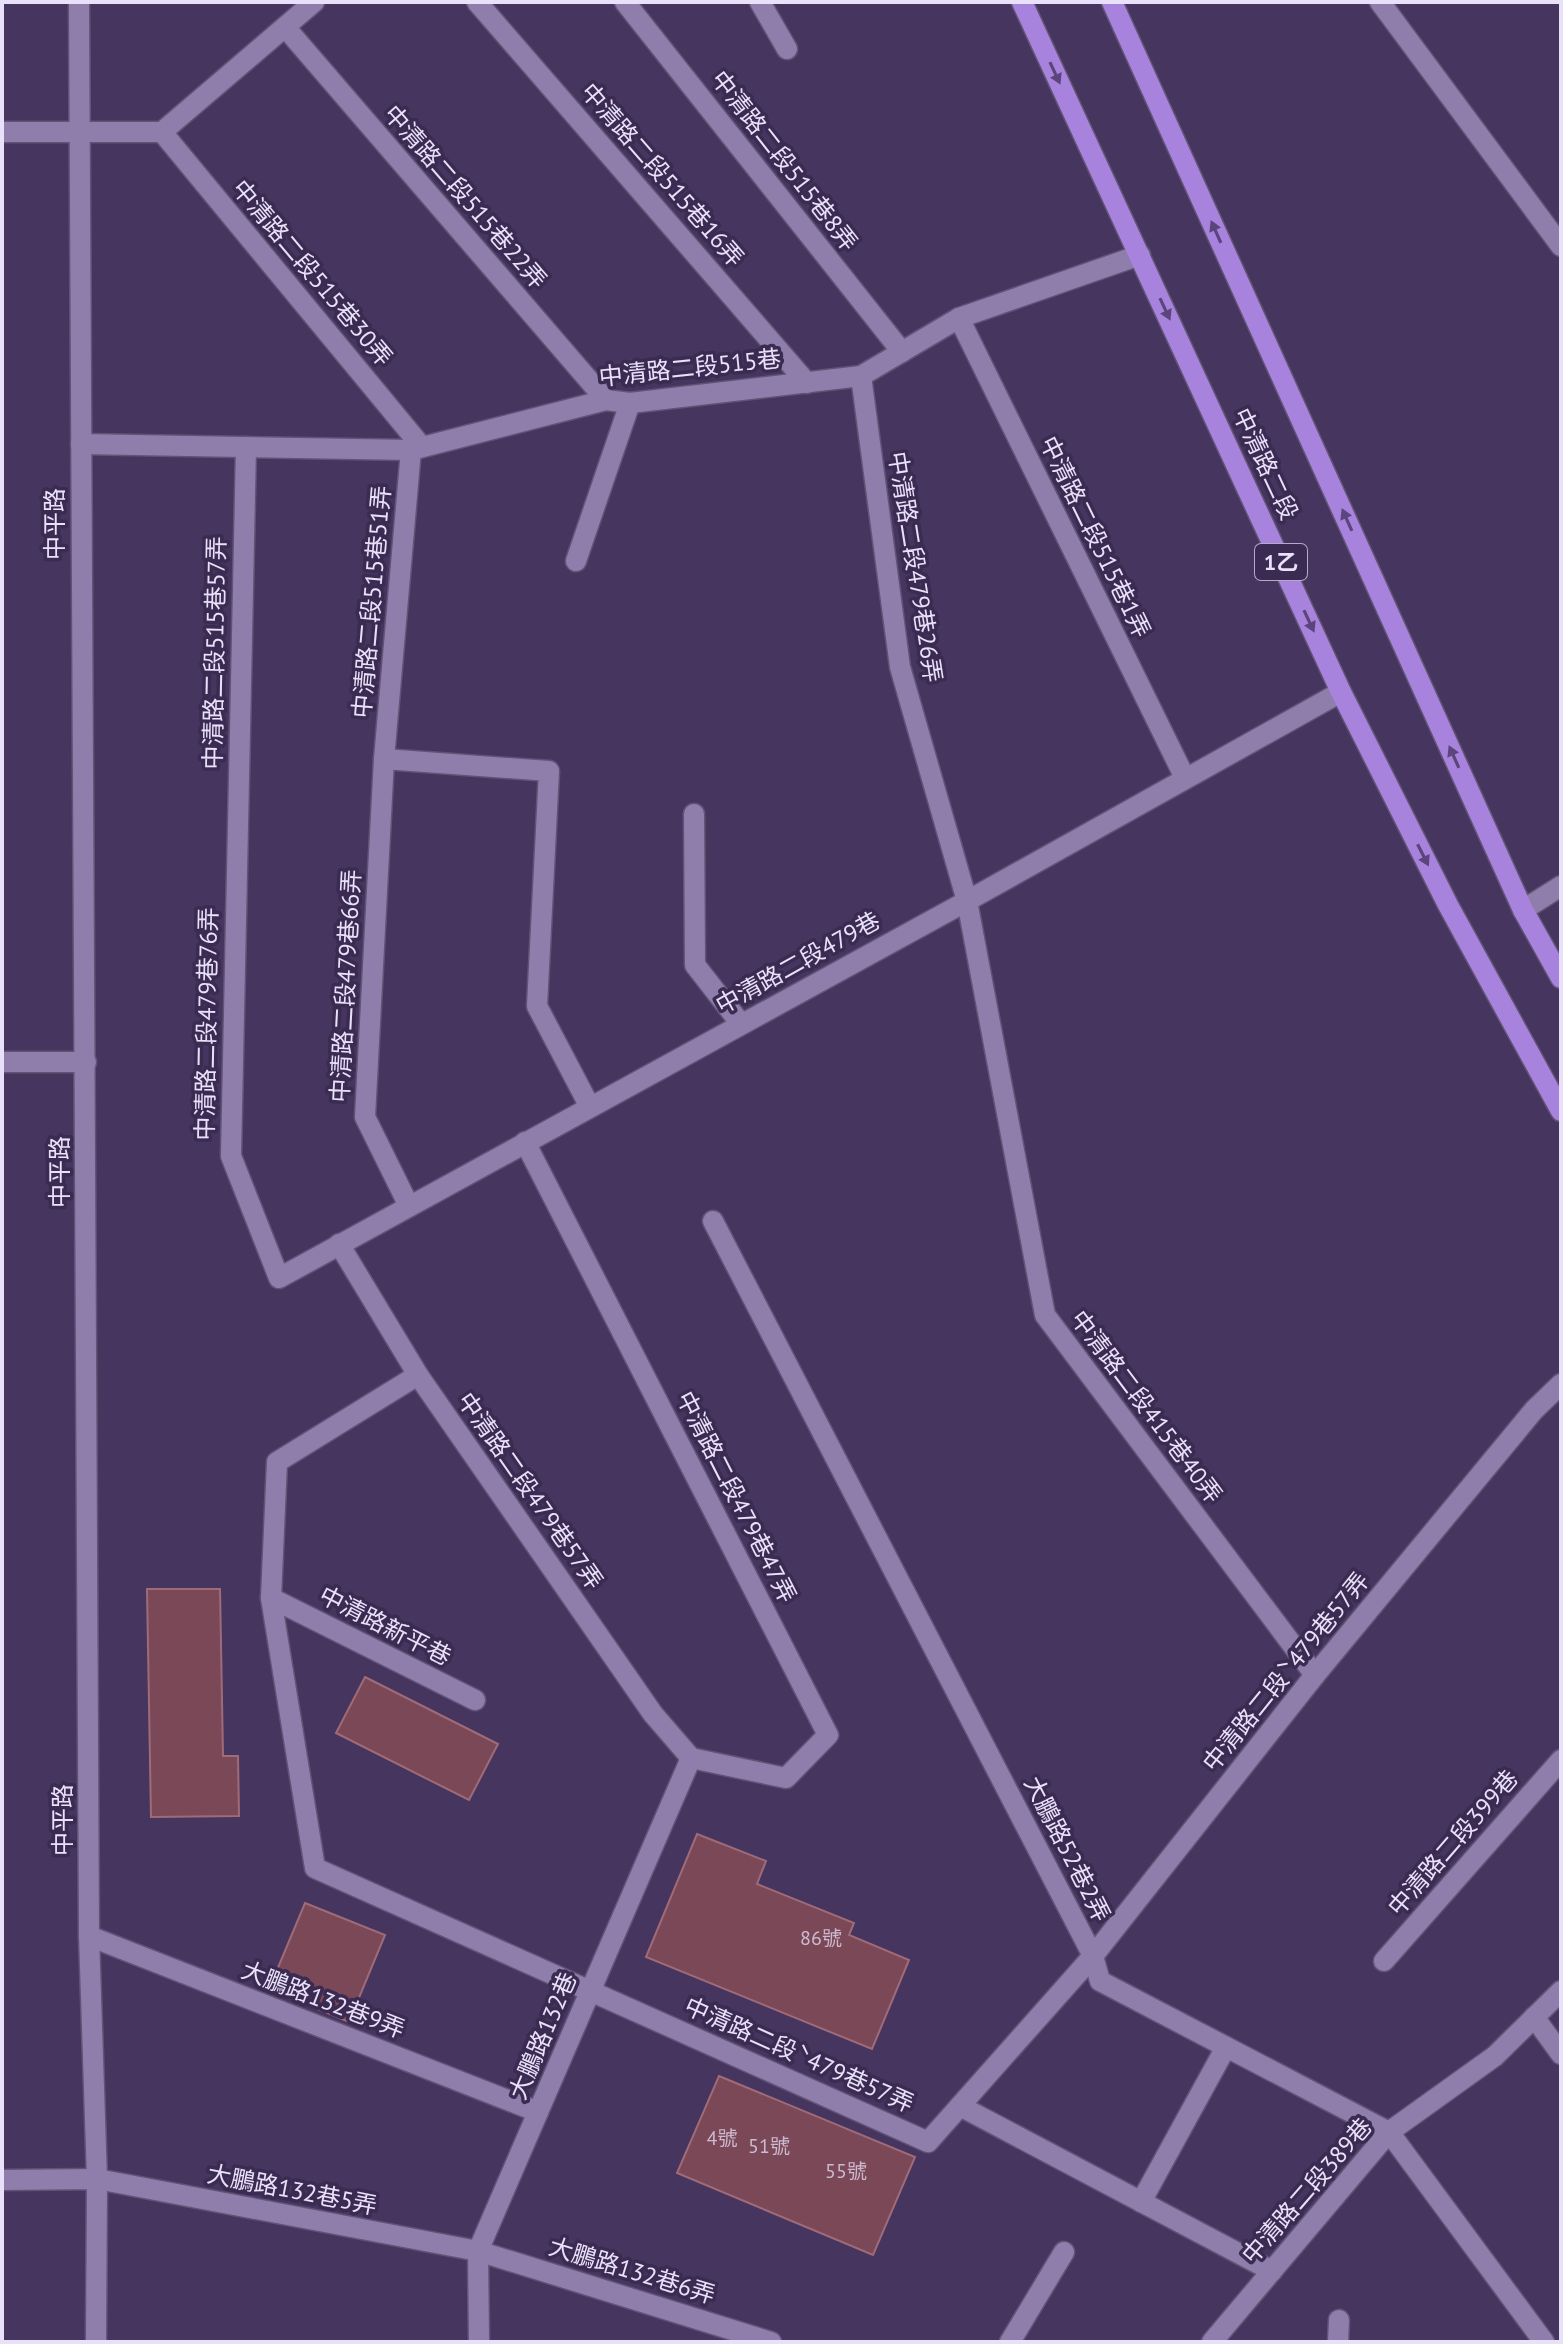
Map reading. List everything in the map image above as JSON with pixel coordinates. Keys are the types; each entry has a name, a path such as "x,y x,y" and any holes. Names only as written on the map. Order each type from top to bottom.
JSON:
{"main road":[{"name":"中清路二段","path":"1022,2 1341,692 1448,905 1561,1111"},
{"path":"1112,2 1523,910 1561,978"}],"street":[{"name":"中平路","path":"79,2 89,1936 97,2179 96,2342"},
{"path":"2,132 162,132 314,2"},
{"name":"中清路二段515巷16弄","path":"477,2 807,383"},
{"name":"中清路二段515巷8弄","path":"625,2 902,352"},
{"path":"760,2 787,49"},
{"path":"1380,2 1561,246"},
{"name":"中清路二段515巷22弄","path":"285,27 606,400"},
{"name":"中清路二段515巷30弄","path":"162,132 416,448"},
{"name":"中清路二段515巷","path":"81,444 416,448 606,400 630,403 861,376 959,318 1140,255"},
{"name":"中清路二段515巷1弄","path":"959,318 1185,778"},
{"name":"中清路二段479巷26弄","path":"861,376 900,667 967,901"},
{"path":"576,561 630,403"},
{"name":"中清路二段515巷57弄","path":"236,859 246,447"},
{"name":"中清路二段515巷51弄","path":"384,759 416,448"},
{"name":"中清路二段479巷","path":"279,1278 1341,692"},
{"path":"384,759 549,771 537,1006 590,1107"},
{"name":"中清路二段479巷66弄","path":"384,759 365,1117 409,1206"},
{"path":"694,814 695,965 741,1024"},
{"name":"中清路二段479巷76弄","path":"236,859 231,1156 279,1278"},
{"path":"1523,910 1561,886"},
{"name":"中清路二段415巷40弄","path":"967,901 1045,1315 1315,1675"},
{"path":"2,1062 86,1062"},
{"name":"中清路二段479巷47弄","path":"525,1142 828,1735 786,1778 691,1758"},
{"name":"大鵬路52巷2弄","path":"713,1221 1093,1956 1100,1981 1389,2132 1544,2342"},
{"name":"中清路二段479巷57弄","path":"339,1244 418,1375 653,1714 691,1758"},
{"name":"中清路二段ˋ479巷57弄","path":"418,1375 277,1462 271,1598 315,1868 928,2142 1093,1956 1315,1675 1534,1410 1561,1384"},
{"name":"中清路新平巷","path":"271,1598 475,1700"},
{"name":"大鵬路132巷","path":"479,2342 478,2251 691,1758"},
{"name":"中清路二段399巷","path":"1384,1961 1561,1760"},
{"name":"大鵬路132巷9弄","path":"89,1936 538,2112"},
{"name":"中清路二段389巷","path":"1212,2342 1389,2132 1495,2056 1561,1991"},
{"path":"1534,2017 1561,2054"},
{"path":"1141,2202 1226,2047"},
{"path":"960,2106 1272,2271"},
{"name":"大鵬路132巷5弄","path":"2,2180 97,2179 478,2251"},
{"name":"大鵬路132巷6弄","path":"478,2251 771,2342"},
{"path":"1010,2342 1064,2252"},
{"path":"1338,2342 1339,2320"}],"building":[{"path":"147,1589 220,1589 223,1756 238,1756 239,1816 151,1817"},
{"path":"365,1677 498,1744 469,1800 336,1733"},
{"path":"697,1834 766,1861 757,1884 854,1923 849,1935 909,1960 872,2049 646,1957"},
{"path":"305,1903 385,1935 349,2022 269,1989"},
{"path":"719,2076 915,2157 873,2255 677,2173"}]}
